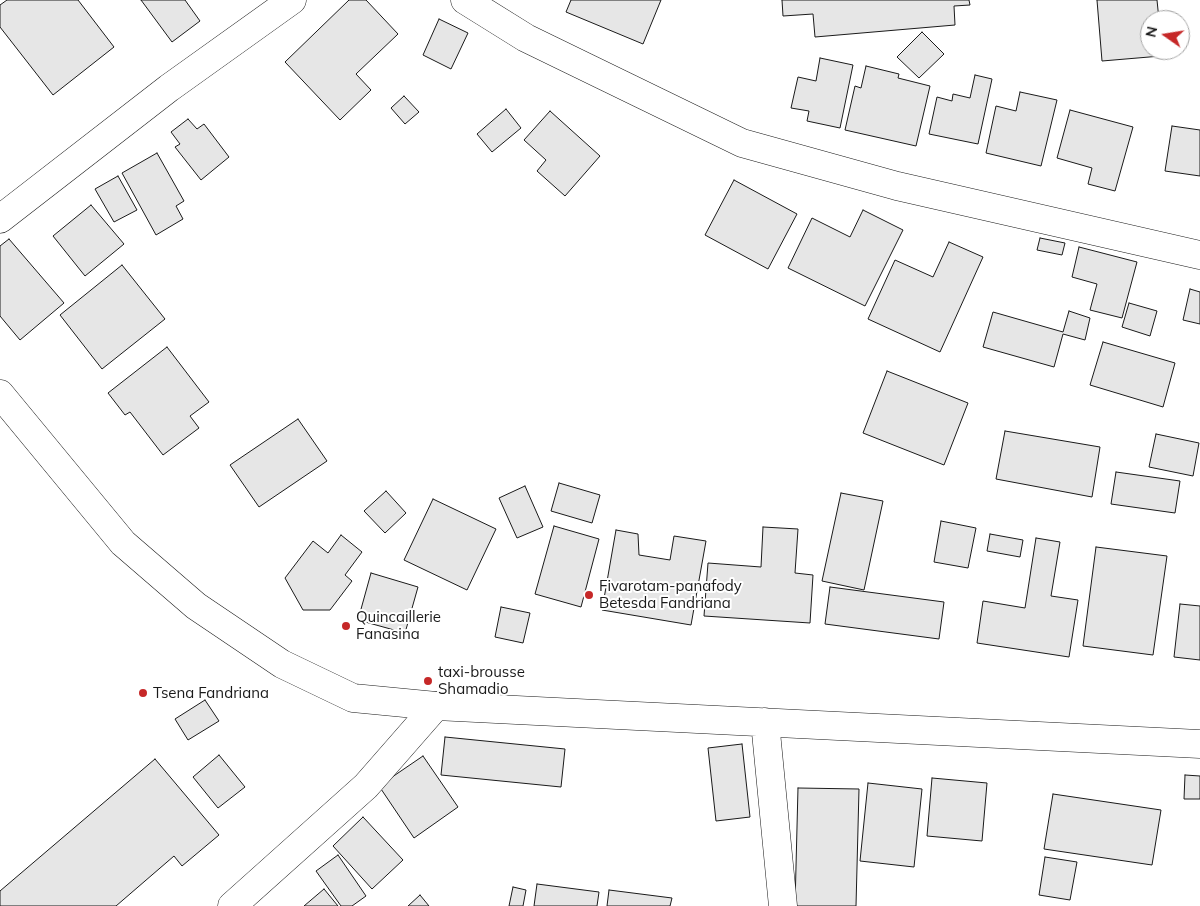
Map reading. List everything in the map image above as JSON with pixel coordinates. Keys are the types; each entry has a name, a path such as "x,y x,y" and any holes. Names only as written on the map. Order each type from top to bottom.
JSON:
{"street":[{"path":"0,219 170,88 292,0"},
{"path":"466,0 526,38 742,143 898,186 1200,255"},
{"path":"0,394 123,543 196,606 282,664 354,698 436,706 1200,744"},
{"path":"232,906 366,786 436,706"},
{"path":"765,722 783,906"}],"building":[{"path":"7,0 78,0 114,47 53,95 0,27 0,5"},
{"path":"141,0 185,0 200,21 172,42"},
{"path":"349,0 366,0 398,34 356,74 371,90 340,120 285,62"},
{"path":"571,0 661,0 643,44 566,12"},
{"path":"782,0 969,0 970,5 954,6 955,25 815,37 813,14 783,16"},
{"path":"1097,0 1157,0 1158,10 1140,10 1140,58 1102,61"},
{"path":"439,19 468,33 451,69 423,55"},
{"path":"922,32 944,54 919,78 897,57"},
{"path":"820,58 853,65 840,128 807,121 809,111 791,108 798,77 816,81"},
{"path":"866,66 899,74 898,78 930,86 916,146 845,130 855,86 861,88"},
{"path":"975,75 992,79 978,144 929,134 937,97 952,101 953,94 970,98"},
{"path":"1020,92 1057,100 1041,166 986,153 996,106 1016,111"},
{"path":"404,96 419,112 405,124 391,108"},
{"path":"506,109 521,128 492,152 477,134"},
{"path":"1070,110 1133,127 1115,191 1088,184 1092,168 1057,158"},
{"path":"550,111 600,156 565,196 537,171 546,160 524,140"},
{"path":"188,119 197,129 204,124 229,157 201,180 175,147 180,144 171,132"},
{"path":"1172,126 1200,130 1200,176 1165,171"},
{"path":"157,153 184,201 176,206 183,219 156,235 122,173"},
{"path":"118,176 137,210 114,222 95,189"},
{"path":"734,180 797,214 768,269 705,235"},
{"path":"91,205 124,244 85,276 53,236"},
{"path":"863,210 903,230 865,306 788,268 812,218 850,237"},
{"path":"1040,238 1065,243 1062,255 1037,250"},
{"path":"9,239 64,303 20,340 0,316 0,246"},
{"path":"949,242 983,257 940,352 868,319 895,260 933,277"},
{"path":"1079,247 1137,262 1122,318 1090,310 1097,284 1072,277"},
{"path":"122,265 165,319 102,369 60,315"},
{"path":"1190,289 1200,292 1200,324 1183,320"},
{"path":"1129,303 1157,311 1150,336 1122,327"},
{"path":"1069,311 1090,318 1085,340 1063,334 1054,367 983,347 993,312 1063,332"},
{"path":"1103,342 1175,363 1163,407 1090,385"},
{"path":"167,347 209,402 190,416 199,428 163,455 130,412 125,415 108,393"},
{"path":"887,371 968,403 944,465 863,433"},
{"path":"298,419 327,461 259,507 230,465"},
{"path":"1005,431 1100,447 1092,497 996,479"},
{"path":"1156,434 1199,443 1193,476 1149,467"},
{"path":"1116,472 1180,481 1175,513 1111,504"},
{"path":"559,483 600,495 592,523 551,511"},
{"path":"525,486 543,527 517,538 499,498"},
{"path":"386,491 406,513 385,533 364,511"},
{"path":"841,493 883,501 864,590 822,581"},
{"path":"433,499 496,529 467,590 404,560"},
{"path":"941,521 976,528 968,568 934,562"},
{"path":"554,526 599,539 581,607 535,594"},
{"path":"763,527 798,529 795,573 813,575 810,623 704,616 708,563 761,567"},
{"path":"616,530 638,534 639,555 670,560 674,536 706,541 691,625 602,610"},
{"path":"990,534 1023,540 1020,557 987,551"},
{"path":"341,535 362,552 345,575 352,581 330,610 303,610 285,578 313,541 328,553"},
{"path":"1036,538 1060,542 1051,596 1078,600 1069,657 977,643 983,601 1025,608"},
{"path":"1096,547 1167,556 1153,655 1083,646"},
{"path":"371,573 418,587 405,633 358,620"},
{"path":"830,587 944,602 939,639 825,624"},
{"path":"1180,604 1200,606 1200,660 1174,657"},
{"path":"501,607 530,613 523,643 495,637"},
{"path":"205,700 219,721 188,740 175,719"},
{"path":"445,737 565,749 561,787 441,775"},
{"path":"742,744 750,817 716,821 708,748"},
{"path":"219,755 245,787 218,808 193,777"},
{"path":"423,756 458,807 414,838 379,786"},
{"path":"155,759 219,835 182,866 174,856 116,906 0,906 0,891"},
{"path":"1185,775 1200,776 1200,799 1184,799"},
{"path":"932,778 987,783 982,841 927,836"},
{"path":"868,783 922,789 914,867 860,861"},
{"path":"798,788 859,789 856,906 795,906"},
{"path":"1053,794 1161,810 1152,865 1044,849"},
{"path":"363,817 403,860 372,889 333,846"},
{"path":"338,855 366,896 352,906 341,906 316,871"},
{"path":"1045,857 1077,862 1070,900 1039,895"},
{"path":"537,884 599,892 597,906 534,906"},
{"path":"513,887 526,890 523,906 509,906"},
{"path":"324,889 338,906 304,906"},
{"path":"609,890 672,898 670,906 607,906"},
{"path":"420,895 429,906 408,906"}],"place":[{"name":"Fivarotam-panafody Betesda Fandriana","path":"589,595"},
{"name":"Quincaillerie Fanasina","path":"346,626"},
{"name":"taxi-brousse Shamadio","path":"428,681"},
{"name":"Tsena Fandriana","path":"143,693"}]}
